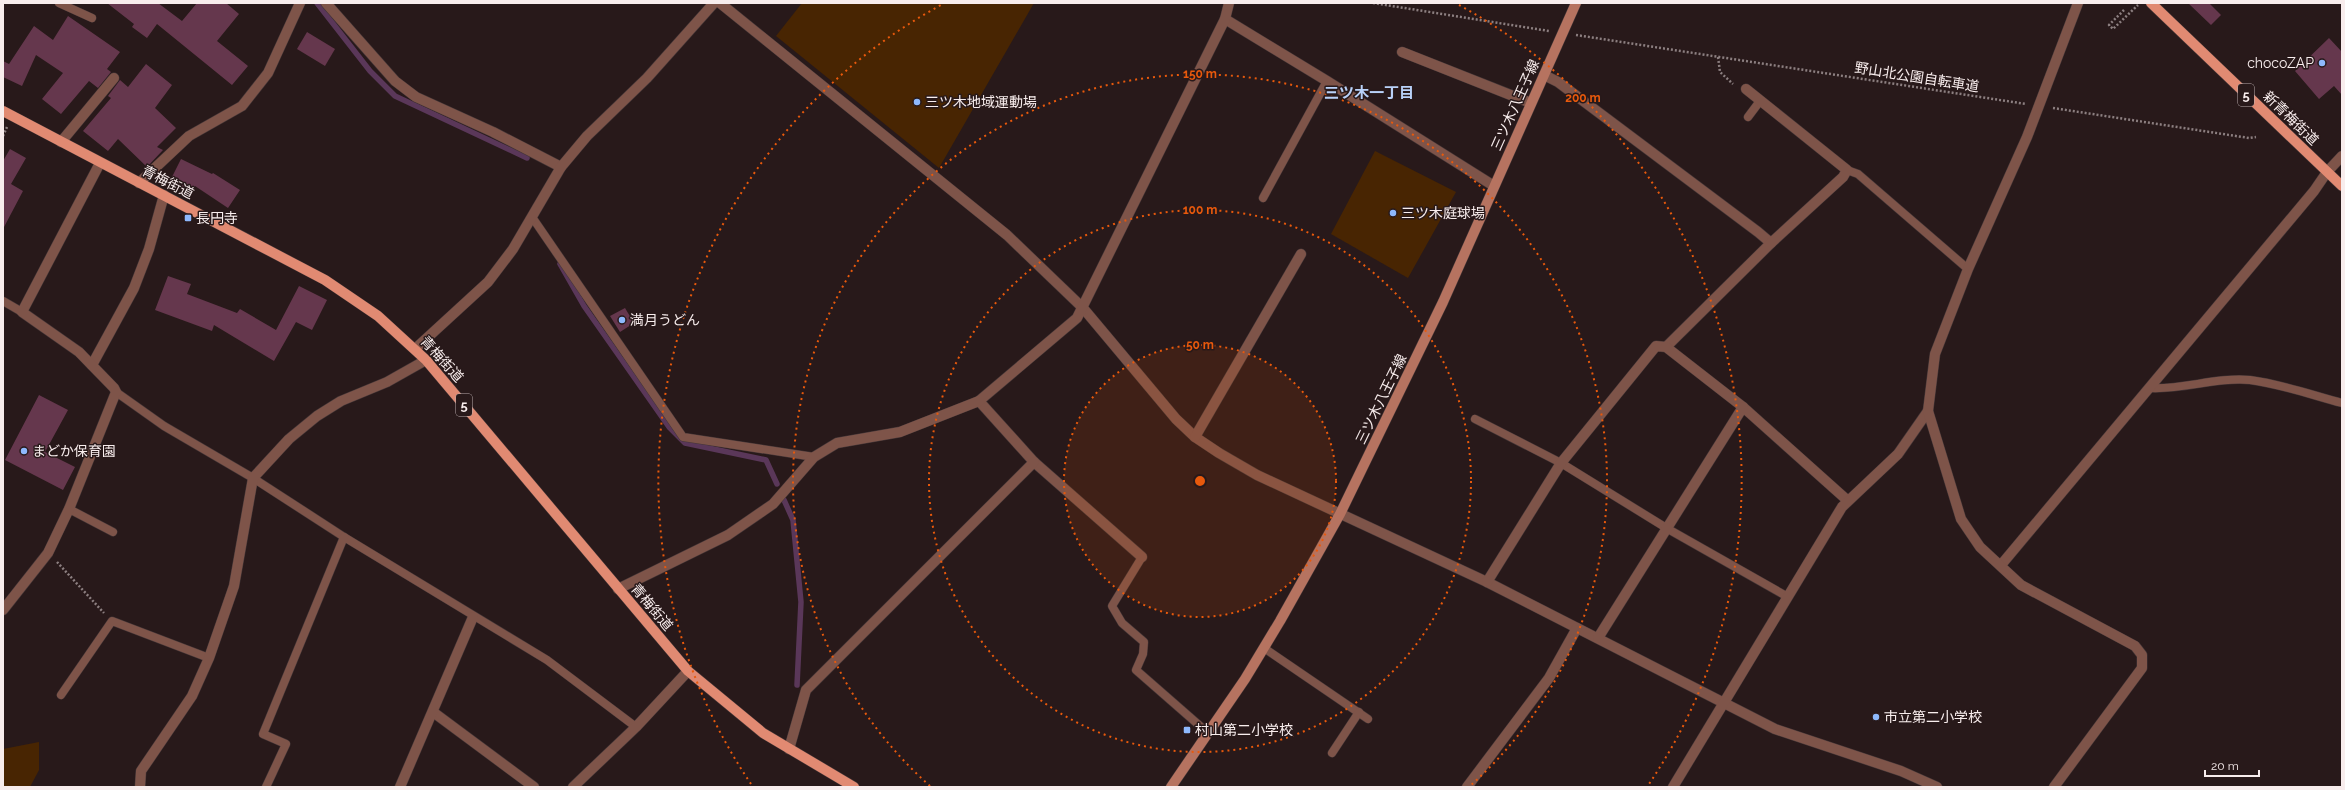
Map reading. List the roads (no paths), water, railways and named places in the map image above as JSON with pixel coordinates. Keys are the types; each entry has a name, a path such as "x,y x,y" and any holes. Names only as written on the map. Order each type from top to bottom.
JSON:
{"main road":[{"name":"三ツ木八王子線","path":"1171,787 1264,648 1340,514 1440,309 1576,3"},
{"name":"新青梅街道","path":"2151,3 2342,186"},
{"name":"青梅街道","path":"3,111 331,284 378,316 426,360 688,671 736,712 789,749 854,787"}],"street":[{"path":"139,183 189,136 242,106 268,73 300,3"},
{"path":"326,3 394,81 416,97 500,136 561,167"},
{"path":"415,349 488,282 513,249 561,167 587,136 647,78 714,3"},
{"path":"720,3 1008,235 1083,308 1176,420 1195,437 1219,453 1257,475 1487,582 1722,703 1790,735 1918,783 1937,787"},
{"path":"618,589 704,547 773,504 814,458 837,443 900,432 979,401 1077,318 1225,19 1229,3"},
{"path":"2054,787 2142,668 2142,655 2135,646 2021,585 1980,547 1961,519 1928,411 1935,354 1968,269 2027,137 2078,3"},
{"path":"1225,19 1494,186"},
{"path":"1402,52 1531,104"},
{"path":"1544,75 1558,82 1752,227 1771,243"},
{"path":"61,142 114,78"},
{"path":"1666,346 1771,243 1843,177 1847,170 1746,89"},
{"path":"2001,565 2314,191 2327,172 2342,156"},
{"path":"3,610 48,553 69,509 116,392 114,388 79,352 22,312 100,162"},
{"path":"92,365 134,288 149,249 164,195"},
{"path":"1195,437 1301,254"},
{"path":"1487,582 1561,464 1656,346 1666,346 1743,407 1848,500"},
{"path":"140,787 141,771 192,696 208,658 234,586 253,478 288,439 317,416 342,401 387,382 426,360"},
{"path":"979,401 1034,462 1142,557"},
{"path":"1598,638 1668,529 1743,407"},
{"path":"1673,787 1718,714 1722,703 1848,500 1898,454 1928,411"},
{"path":"789,749 806,690 1034,462"},
{"path":"400,787 473,617"},
{"path":"1467,787 1549,678 1577,628"},
{"path":"573,787 636,727 688,671"},
{"path":"433,712 534,787"}],"lane":[{"path":"59,3 92,18"},
{"path":"1262,198 1327,81"},
{"path":"1748,117 1760,101"},
{"path":"1847,170 1858,174 1968,269"},
{"path":"532,217 683,437 814,458"},
{"path":"3,301 22,312"},
{"path":"2150,388 2168,389 2204,381 2250,380 2342,403"},
{"path":"116,392 164,426 253,478 344,537 473,617 547,660 636,727"},
{"path":"1475,419 1561,464 1668,529 1788,597"},
{"path":"69,509 113,532"},
{"path":"266,787 286,744 262,734 344,537"},
{"path":"1142,557 1112,606 1122,623 1144,642 1143,654 1136,670 1208,733"},
{"path":"61,695 112,621 208,658"},
{"path":"1264,648 1368,719"},
{"path":"1332,753 1359,712"}],"waterway":[{"path":"317,3 370,71 395,96 527,158"},
{"path":"560,264 584,306 669,427 685,443 766,460 777,484"},
{"path":"784,500 793,520 801,602 797,685"}],"place":[{"name":"chocoZAP","path":"2322,63"},
{"name":"三ツ木地域運動場","path":"917,102"},
{"name":"三ツ木庭球場","path":"1393,213"},
{"name":"長円寺","path":"188,218"},
{"name":"満月うどん","path":"622,320"},
{"name":"まどか保育園","path":"24,451"},
{"name":"市立第二小学校","path":"1876,717"},
{"name":"村山第二小学校","path":"1187,730"}],"district":[{"name":"三ツ木一丁目","path":"1369,93"}]}
